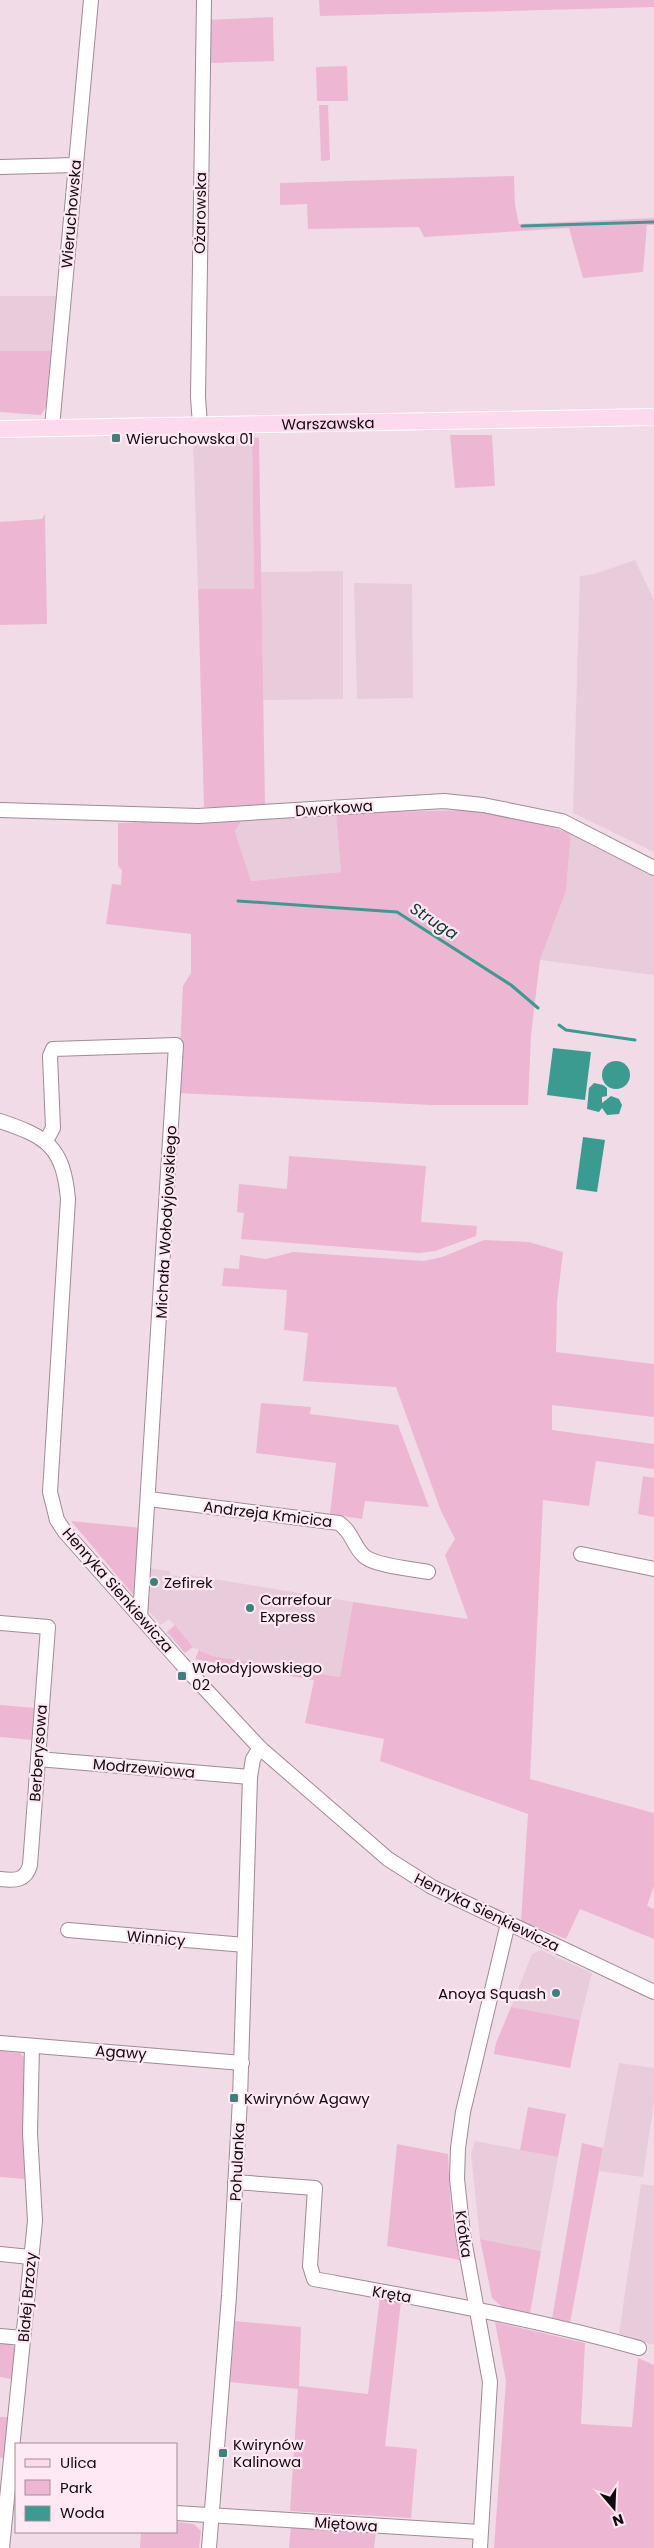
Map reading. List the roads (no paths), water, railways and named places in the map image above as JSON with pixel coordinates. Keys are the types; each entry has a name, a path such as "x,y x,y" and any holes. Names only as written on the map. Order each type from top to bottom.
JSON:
{"main road":[{"name":"Warszawska","path":"0,428 654,417"}],"street":[{"name":"Wieruchowska","path":"52,427 91,0"},
{"name":"Ożarowska","path":"200,425 198,388 204,0"},
{"path":"0,167 75,165"},
{"name":"Dworkowa","path":"0,810 198,816 444,801 483,805 562,821 654,868"},
{"name":"Michała Wołodyjowskiego","path":"46,1141 53,1128 50,1056 53,1049 176,1045 149,1499 140,1617"},
{"path":"0,1121 34,1134 46,1141"},
{"name":"Henryka Sienkiewicza","path":"46,1141 66,1174 68,1198 50,1471 52,1507 65,1532 260,1748 388,1860 432,1887 654,1992"},
{"name":"Andrzeja Kmicica","path":"149,1499 339,1523 348,1530 358,1548 371,1561 428,1572"},
{"path":"581,1554 654,1569"},
{"name":"Berberysowa","path":"0,1622 48,1627 30,1865 24,1877 13,1880 0,1879"},
{"name":"Pohulanka","path":"209,2548 229,2296 242,2063 250,1777 253,1759 260,1748"},
{"name":"Modrzewiowa","path":"38,1759 250,1777"},
{"name":"Krótka","path":"480,2548 490,2382 476,2309 459,2198 458,2148 463,2112 508,1923"},
{"name":"Winnicy","path":"68,1930 245,1945"},
{"name":"Agawy","path":"0,2043 242,2063"},
{"name":"Białej Brzozy","path":"2,2548 35,2221 30,2133 32,2046"},
{"name":"Kręta","path":"235,2182 315,2188 310,2266 314,2279 476,2309 582,2332 639,2348"},
{"path":"0,2254 30,2257"},
{"path":"0,2336 23,2338"},
{"name":"Miętowa","path":"178,2513 480,2532"}],"water":[{"path":"553,1048 591,1052 585,1100 547,1095"},
{"path":"616,1061 626,1065 630,1075 626,1085 616,1089 606,1085 602,1075 606,1065"},
{"path":"594,1083 607,1088 607,1096 602,1097 602,1103 611,1096 619,1099 622,1105 619,1114 607,1115 602,1108 599,1112 587,1109 589,1088"},
{"path":"583,1137 605,1140 597,1192 576,1189"}],"waterway":[{"path":"522,226 654,222"},
{"name":"Struga","path":"238,901 397,912 511,985 538,1008"},
{"name":"Struga","path":"559,1025 566,1030 635,1040"}],"place":[{"name":"Wieruchowska 01","path":"116,438"},
{"name":"Zefirek","path":"154,1582"},
{"name":"Carrefour Express","path":"250,1608"},
{"name":"Wołodyjowskiego 02","path":"182,1676"},
{"name":"Anoya Squash","path":"556,1993"},
{"name":"Kwirynów Agawy","path":"234,2098"},
{"name":"Kwirynów Kalinowa","path":"223,2453"}]}
